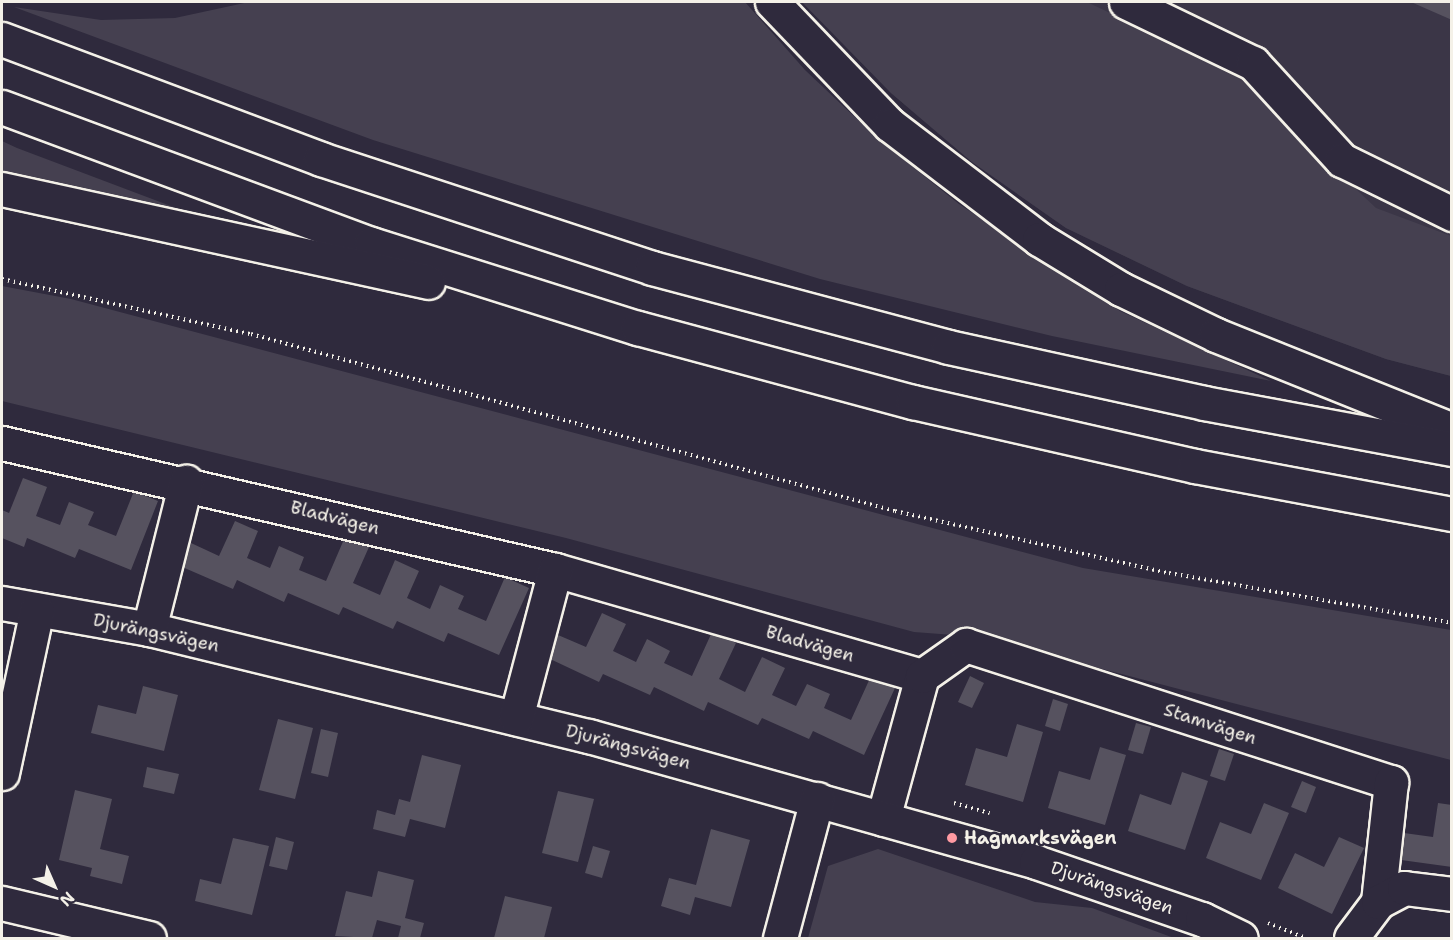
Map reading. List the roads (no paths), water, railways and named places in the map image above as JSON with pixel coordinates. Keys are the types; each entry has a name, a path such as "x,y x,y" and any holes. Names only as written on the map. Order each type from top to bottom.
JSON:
{"main road":[{"path":"772,2 890,125 1039,239 1121,289 1216,335 1452,430"},
{"path":"1126,2 1253,63 1342,160 1452,214"},
{"path":"2,39 321,159 652,268 948,347 1203,404 1452,449"},
{"path":"2,106 360,240 638,328 913,402 1195,465 1452,514"},
{"path":"2,189 638,328"},
{"name":"Bladvägen","path":"2,443 186,482 555,570 922,676"},
{"path":"149,628 186,482"},
{"path":"516,718 555,570"},
{"name":"Djurängsvägen","path":"2,603 149,628 516,718 817,799 1087,879 1241,939"},
{"path":"2,773 37,610"},
{"name":"Stamvägen","path":"922,676 966,645 1391,782 1378,902"},
{"path":"883,819 922,676"},
{"path":"780,939 817,799"},
{"name":"Stamvägen","path":"1351,939 1378,902 1404,888 1452,894"},
{"path":"2,903 149,939"}],"place":[{"name":"Hagmarksvägen","path":"952,838"}]}
